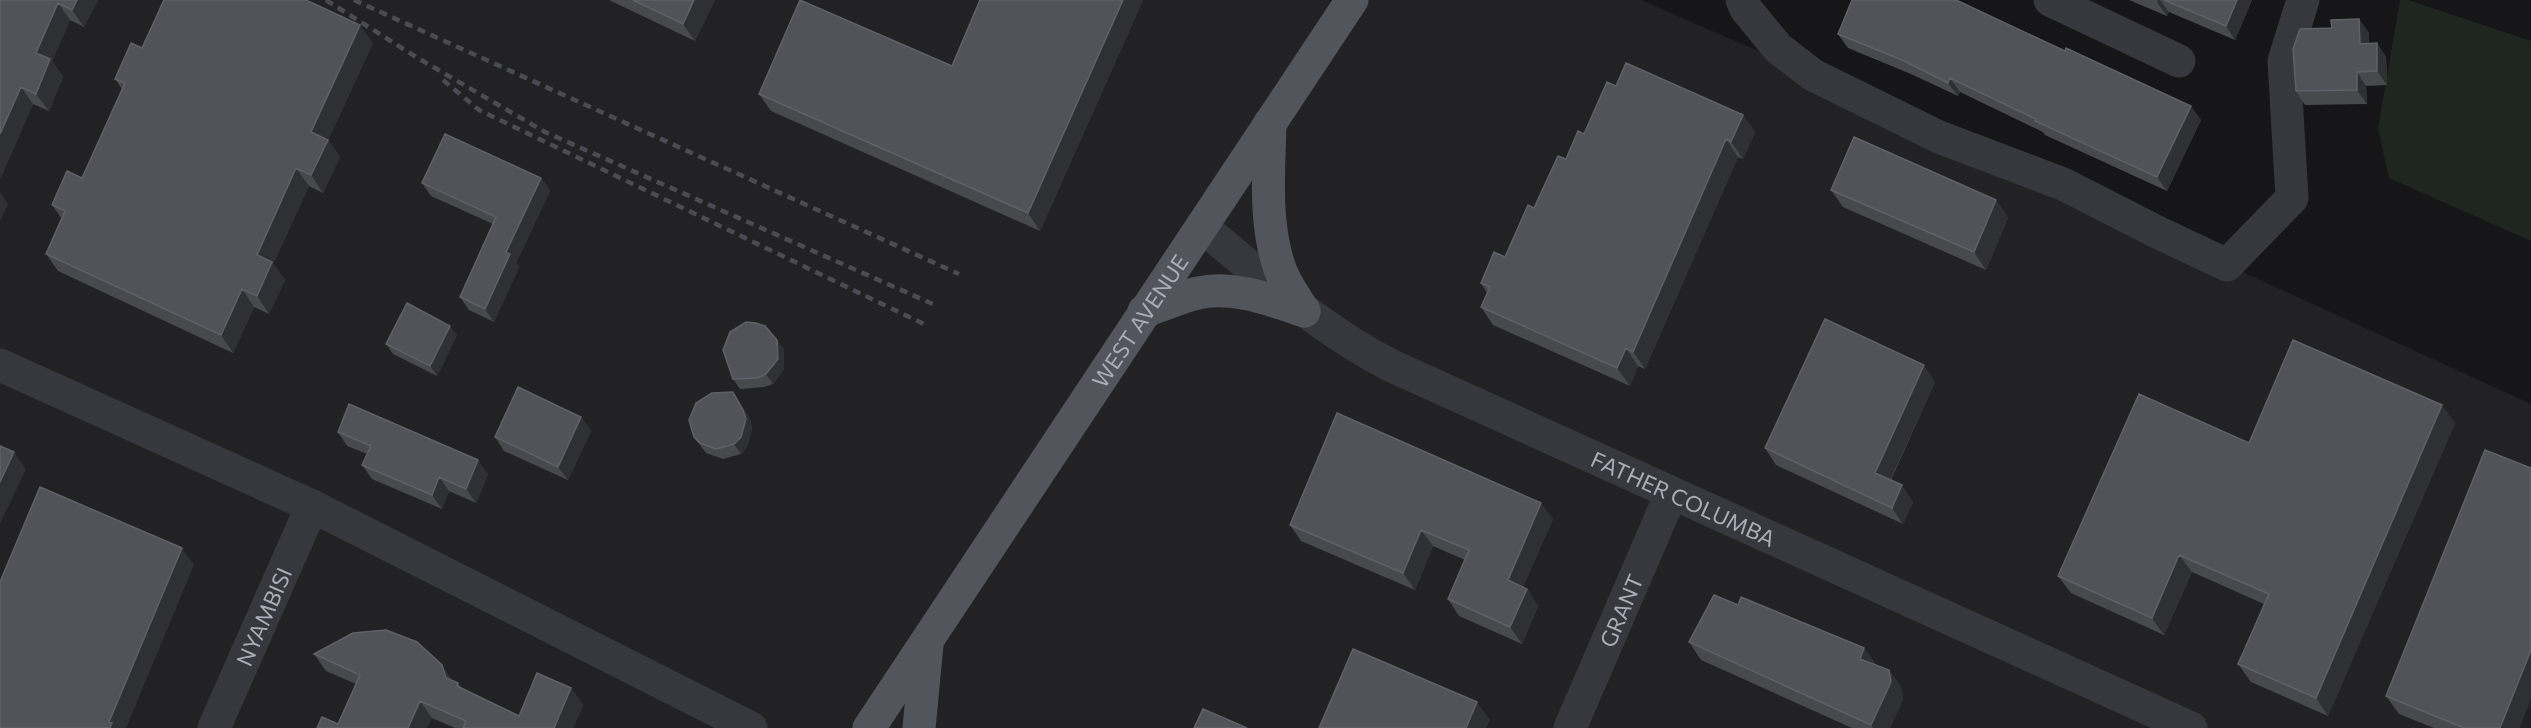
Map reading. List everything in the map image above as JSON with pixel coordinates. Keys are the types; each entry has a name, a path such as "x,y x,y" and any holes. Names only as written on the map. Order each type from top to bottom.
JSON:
{"main road":[{"name":"WEST AVENUE","path":"869,728 1352,0"},
{"path":"1270,123 1269,192 1272,235 1279,267 1304,311"},
{"path":"1144,311 1191,294 1220,292 1266,298 1304,311"},
{"name":"WEST AVENUE","path":"919,728 928,640"}],"street":[{"path":"1742,0 1746,9 1778,48 1813,75 1939,137 2063,184 2227,265 2292,198 2284,61 2303,0"},
{"path":"2050,0 2085,8 2179,61"},
{"name":"FATHER COLUMBA","path":"1202,227 1304,311 1356,348 1671,494 2191,728"},
{"path":"0,365 312,506 751,728"},
{"name":"GRANT","path":"1570,728 1671,494"},
{"name":"NYAMBISI","path":"214,728 312,506"}],"shaded area":[{"path":"0,0 1641,0 1813,75 2531,404 2531,728 0,728"},
{"path":"2400,0 2408,0 2531,41 2531,241 2389,178 2378,128"}],"building":[{"path":"0,0 77,0 72,10 58,3 36,53 50,59 36,94 21,87 0,134"},
{"path":"164,0 306,0 360,25 311,132 328,140 311,175 296,168 257,255 272,262 257,296 242,289 221,335 46,254 65,211 52,205 67,171 82,178 125,83 115,79 131,43 142,48"},
{"path":"633,0 694,0 683,24"},
{"path":"800,0 952,66 980,0 1123,0 1028,213 759,94"},
{"path":"1852,0 1956,0 2191,106 2157,177 2035,121 2036,119 1950,78 1948,83 1902,60 1838,34"},
{"path":"2164,0 2237,0 2226,26"},
{"path":"2359,19 2360,44 2377,43 2377,71 2357,72 2357,90 2296,91 2293,49 2300,29 2332,28 2331,20"},
{"path":"1626,63 1743,115 1731,142 1726,139 1633,352 1626,348 1617,368 1481,307 1490,287 1481,283 1494,252 1505,257 1528,205 1534,208 1558,156 1566,159 1578,131 1584,134 1607,82 1616,86"},
{"path":"445,134 541,178 506,252 510,254 485,309 460,297 496,217 422,183"},
{"path":"1854,137 1996,200 1974,252 1831,190"},
{"path":"407,303 450,326 430,366 386,344"},
{"path":"1825,319 1924,365 1875,473 1902,485 1892,508 1765,448"},
{"path":"746,322 765,326 777,340 778,359 766,374 757,378 733,379 723,350 730,332"},
{"path":"2293,340 2442,405 2316,698 2238,664 2269,594 2179,555 2152,618 2058,576 2139,394 2249,443"},
{"path":"518,387 581,417 558,467 495,437"},
{"path":"733,392 746,419 741,437 734,444 716,449 700,443 694,437 689,420 696,403 712,393"},
{"path":"349,404 478,460 466,489 439,477 432,495 362,465 371,446 338,432"},
{"path":"1337,413 1541,503 1508,580 1527,589 1510,627 1448,599 1469,550 1421,530 1403,573 1290,525"},
{"path":"0,446 14,452 0,482"},
{"path":"2485,450 2531,468 2531,650 2500,728 2464,728 2386,696"},
{"path":"40,487 182,548 109,722 112,723 110,728 0,728 0,582"},
{"path":"1714,595 1738,605 1741,597 1864,648 1860,659 1889,670 1891,682 1871,725 1689,642"},
{"path":"386,630 417,642 442,665 446,678 458,683 457,686 519,716 537,673 571,688 554,728 463,728 466,721 420,701 408,728 317,728 322,717 338,724 360,675 314,654 353,633"},
{"path":"1353,649 1477,702 1466,728 1319,728"},
{"path":"1203,709 1247,728 1194,728"}],"railway":[{"path":"326,0 416,57 545,132 935,305"},
{"path":"354,0 959,274"},
{"path":"443,80 479,110 928,326"}]}
